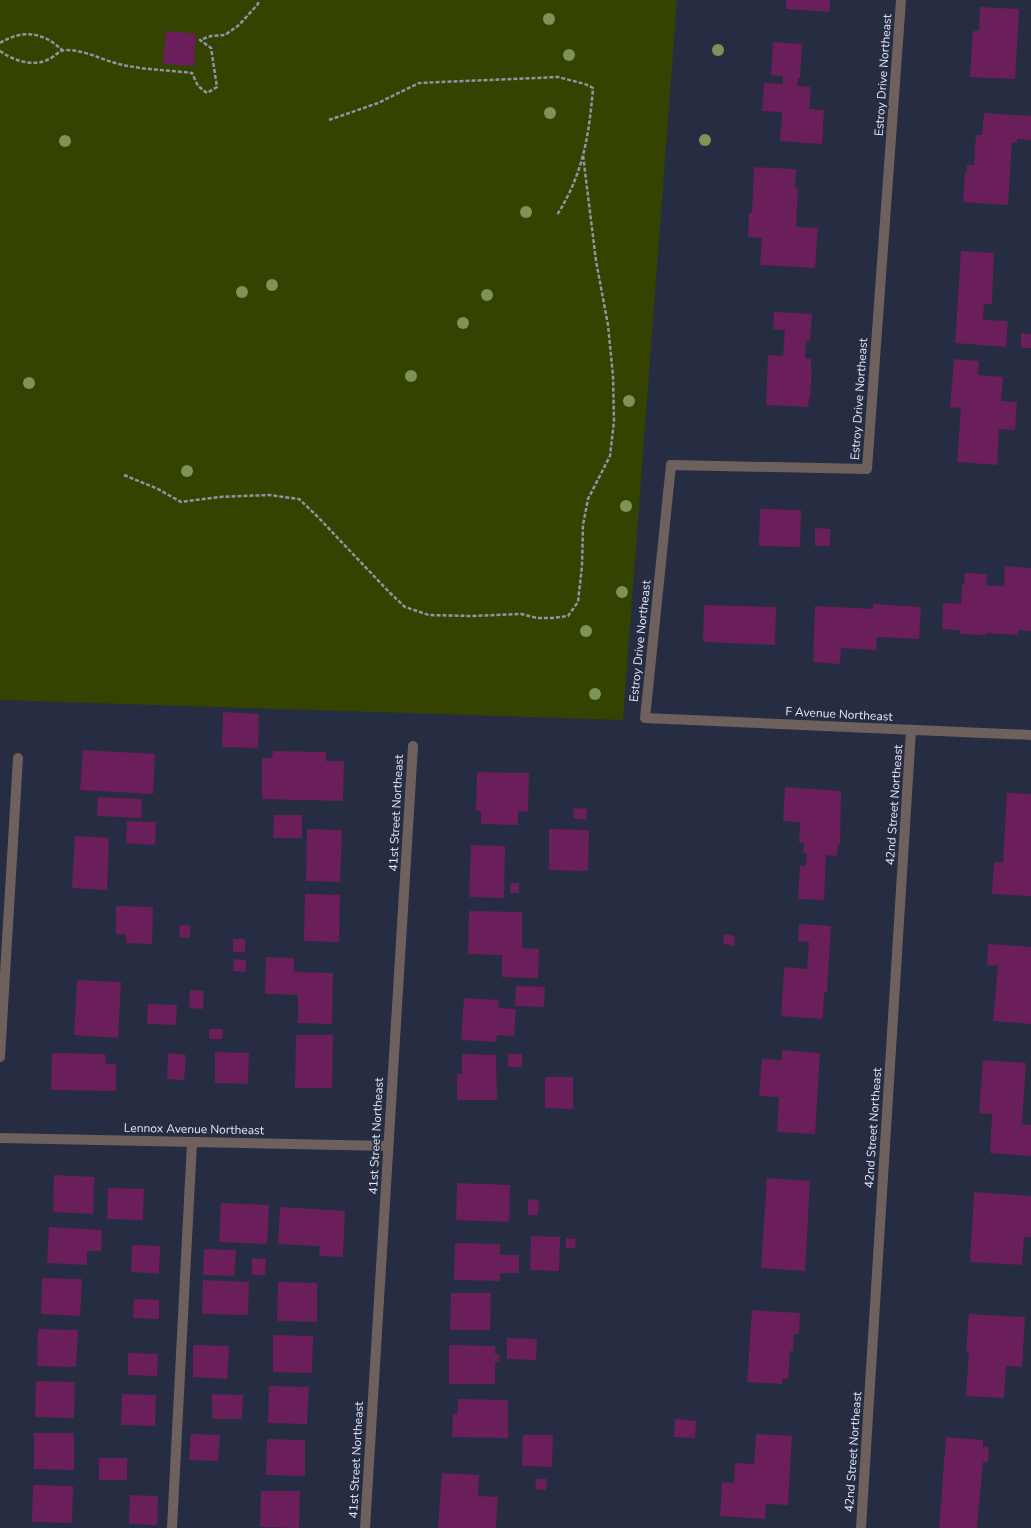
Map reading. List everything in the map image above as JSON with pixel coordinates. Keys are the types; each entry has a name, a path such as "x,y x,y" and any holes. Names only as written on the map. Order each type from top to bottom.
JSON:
{"street":[{"name":"Estroy Drive Northeast","path":"645,718 671,465 867,469 902,0"},
{"name":"F Avenue Northeast","path":"645,718 1031,735"},
{"name":"42nd Street Northeast","path":"861,1528 912,730"},
{"name":"41st Street Northeast","path":"365,1528 413,746"},
{"path":"0,1057 4,919 18,758"},
{"name":"Lennox Avenue Northeast","path":"0,1138 388,1146"},
{"path":"172,1528 192,1142"}],"path":[{"path":"0,51 9,56 33,64 42,63 62,50 75,50 119,64 141,69 192,73 198,86 207,93 217,87 211,48 200,40 211,36 224,35 239,25 258,4 258,0"},
{"path":"0,42 7,38 21,35 39,34 53,42 62,50"},
{"path":"329,120 378,102 419,83 558,77 585,84 593,88 590,122 583,155 574,185 556,215"},
{"path":"124,475 158,489 182,502 219,497 268,495 299,499 405,607 428,615 470,616 521,614 537,618 568,616 578,602 582,566 583,524 588,499 610,456 614,421 613,376 608,333 596,261 583,155"}],"green space":[{"path":"0,0 677,0 623,720 0,700"}],"building":[{"path":"786,0 830,0 830,12 786,9"},
{"path":"980,7 1019,9 1015,79 970,77 973,31 979,31"},
{"path":"166,31 196,34 194,66 163,64"},
{"path":"773,42 802,44 800,78 798,78 797,86 811,87 809,109 824,110 822,144 780,141 782,112 762,111 764,83 783,84 783,76 771,75"},
{"path":"984,113 1031,116 1031,140 1017,139 1017,143 1012,142 1008,205 963,202 965,172 967,172 967,165 974,165 976,135 982,135"},
{"path":"754,167 796,169 795,187 798,189 796,227 818,228 815,268 760,265 762,238 748,237 749,213 752,213"},
{"path":"961,251 994,253 992,304 984,304 983,320 1008,321 1006,347 955,343"},
{"path":"774,312 812,314 810,341 806,341 805,358 811,359 812,368 808,407 766,405 768,355 783,356 785,330 773,329"},
{"path":"1021,333 1031,334 1031,348 1021,348"},
{"path":"954,359 979,361 978,375 1003,377 1001,401 1017,402 1015,430 999,429 997,465 957,462 961,408 950,407"},
{"path":"760,509 801,510 800,547 759,546"},
{"path":"815,528 830,529 830,546 815,546"},
{"path":"1005,566 1031,568 1031,631 1018,630 1018,635 986,633 986,635 959,634 960,630 942,629 943,603 961,604 962,584 964,584 965,573 987,574 986,585 1004,586"},
{"path":"873,604 921,607 919,639 877,637 876,650 841,648 840,664 813,662 815,606 873,609"},
{"path":"704,605 776,607 775,645 703,642"},
{"path":"223,712 259,714 258,748 222,747"},
{"path":"83,750 155,754 153,794 80,790"},
{"path":"273,751 326,752 326,761 344,761 343,801 262,799 262,758 272,758"},
{"path":"477,772 529,773 528,812 518,811 518,825 481,824 481,811 476,811"},
{"path":"785,787 841,791 840,844 838,844 837,856 826,855 824,900 798,899 800,866 806,866 807,853 803,853 804,843 799,842 800,822 783,821"},
{"path":"1007,793 1031,794 1031,896 992,894 994,862 1003,863"},
{"path":"98,797 142,799 141,818 97,816"},
{"path":"574,808 587,809 586,820 573,818"},
{"path":"274,815 302,815 302,838 273,838"},
{"path":"127,821 156,822 155,845 126,843"},
{"path":"307,829 342,830 340,882 306,881"},
{"path":"549,829 589,830 588,871 549,870"},
{"path":"75,836 109,838 107,890 72,888"},
{"path":"471,845 505,846 504,898 469,897"},
{"path":"511,883 519,883 519,893 510,893"},
{"path":"305,894 340,895 339,942 304,941"},
{"path":"116,906 153,907 152,944 126,943 126,934 116,934"},
{"path":"469,911 522,912 522,948 539,949 538,978 502,977 502,955 468,954"},
{"path":"799,924 831,926 827,992 824,992 823,1019 781,1016 784,967 807,969 809,942 798,941"},
{"path":"180,925 191,926 189,938 179,937"},
{"path":"724,934 735,936 734,946 723,944"},
{"path":"233,939 245,939 245,952 233,952"},
{"path":"988,944 1031,947 1031,1024 993,1021 998,966 987,965"},
{"path":"266,957 294,958 294,972 333,973 332,1024 298,1023 298,995 265,994"},
{"path":"234,959 246,960 246,972 233,971"},
{"path":"77,980 121,982 118,1038 74,1035"},
{"path":"516,986 545,987 544,1007 515,1006"},
{"path":"190,990 204,991 203,1009 189,1008"},
{"path":"464,998 499,1000 498,1008 516,1009 514,1036 497,1035 496,1042 461,1040"},
{"path":"148,1004 177,1005 176,1025 147,1024"},
{"path":"209,1029 223,1029 222,1039 209,1039"},
{"path":"296,1035 333,1035 332,1088 295,1088"},
{"path":"782,1050 820,1053 815,1134 777,1132 779,1097 759,1096 762,1059 782,1060"},
{"path":"215,1052 249,1053 248,1084 215,1083"},
{"path":"52,1053 105,1054 106,1064 116,1064 116,1091 51,1090"},
{"path":"168,1053 186,1055 184,1080 167,1079"},
{"path":"462,1054 496,1055 497,1100 457,1100 457,1074 462,1074"},
{"path":"508,1054 522,1054 522,1067 508,1067"},
{"path":"983,1060 1026,1063 1022,1124 1031,1125 1031,1156 990,1153 992,1114 979,1113"},
{"path":"545,1077 573,1077 573,1109 545,1108"},
{"path":"54,1175 94,1177 93,1214 53,1212"},
{"path":"767,1178 810,1181 805,1271 761,1268"},
{"path":"457,1183 510,1185 509,1222 456,1220"},
{"path":"108,1188 144,1189 143,1220 107,1219"},
{"path":"974,1192 1031,1196 1031,1237 1024,1237 1022,1265 970,1262"},
{"path":"528,1199 539,1200 538,1215 528,1215"},
{"path":"221,1203 269,1205 267,1244 219,1242"},
{"path":"280,1207 345,1211 343,1257 319,1256 320,1246 278,1244"},
{"path":"49,1227 102,1230 101,1251 87,1251 87,1265 47,1263"},
{"path":"531,1236 560,1237 559,1271 530,1270"},
{"path":"566,1238 576,1239 575,1248 566,1248"},
{"path":"455,1243 500,1244 500,1255 519,1255 519,1273 500,1273 500,1281 454,1280"},
{"path":"132,1245 160,1246 159,1274 131,1272"},
{"path":"204,1249 236,1250 234,1276 203,1275"},
{"path":"252,1258 266,1259 265,1275 252,1275"},
{"path":"42,1278 82,1279 80,1316 41,1314"},
{"path":"203,1280 249,1282 248,1315 202,1314"},
{"path":"278,1282 317,1283 317,1322 277,1321"},
{"path":"451,1293 491,1293 490,1330 450,1330"},
{"path":"134,1299 159,1300 159,1319 133,1318"},
{"path":"752,1310 800,1313 799,1334 794,1334 793,1351 790,1351 788,1379 782,1379 782,1384 747,1382"},
{"path":"969,1314 1025,1317 1022,1367 1006,1366 1004,1398 966,1396 969,1351 966,1351"},
{"path":"38,1329 78,1330 76,1367 37,1366"},
{"path":"273,1335 313,1336 312,1373 273,1372"},
{"path":"507,1338 537,1339 536,1360 507,1359"},
{"path":"193,1345 229,1346 227,1379 193,1377"},
{"path":"449,1345 495,1346 495,1354 499,1354 499,1362 495,1362 495,1384 449,1384"},
{"path":"128,1353 158,1354 157,1376 128,1375"},
{"path":"36,1381 75,1382 74,1418 35,1417"},
{"path":"269,1386 309,1387 307,1424 268,1423"},
{"path":"122,1394 156,1395 155,1426 121,1425"},
{"path":"212,1394 243,1395 242,1419 212,1419"},
{"path":"458,1399 508,1400 508,1438 452,1437 453,1414 457,1414"},
{"path":"675,1419 696,1421 695,1438 674,1437"},
{"path":"34,1433 74,1433 74,1470 34,1469"},
{"path":"191,1434 220,1435 218,1461 189,1460"},
{"path":"756,1434 792,1436 788,1505 766,1504 765,1519 720,1516 722,1482 734,1483 735,1463 754,1464"},
{"path":"523,1435 553,1435 552,1467 522,1466"},
{"path":"946,1437 983,1440 983,1447 989,1447 988,1462 983,1462 977,1528 939,1528"},
{"path":"267,1439 305,1440 305,1476 266,1475"},
{"path":"99,1458 127,1458 127,1480 99,1480"},
{"path":"442,1473 479,1475 478,1496 498,1497 496,1528 438,1528"},
{"path":"536,1479 547,1479 546,1490 535,1489"},
{"path":"33,1485 73,1486 72,1523 32,1522"},
{"path":"261,1491 300,1491 299,1528 260,1527"},
{"path":"130,1495 158,1496 157,1525 129,1524"}]}
